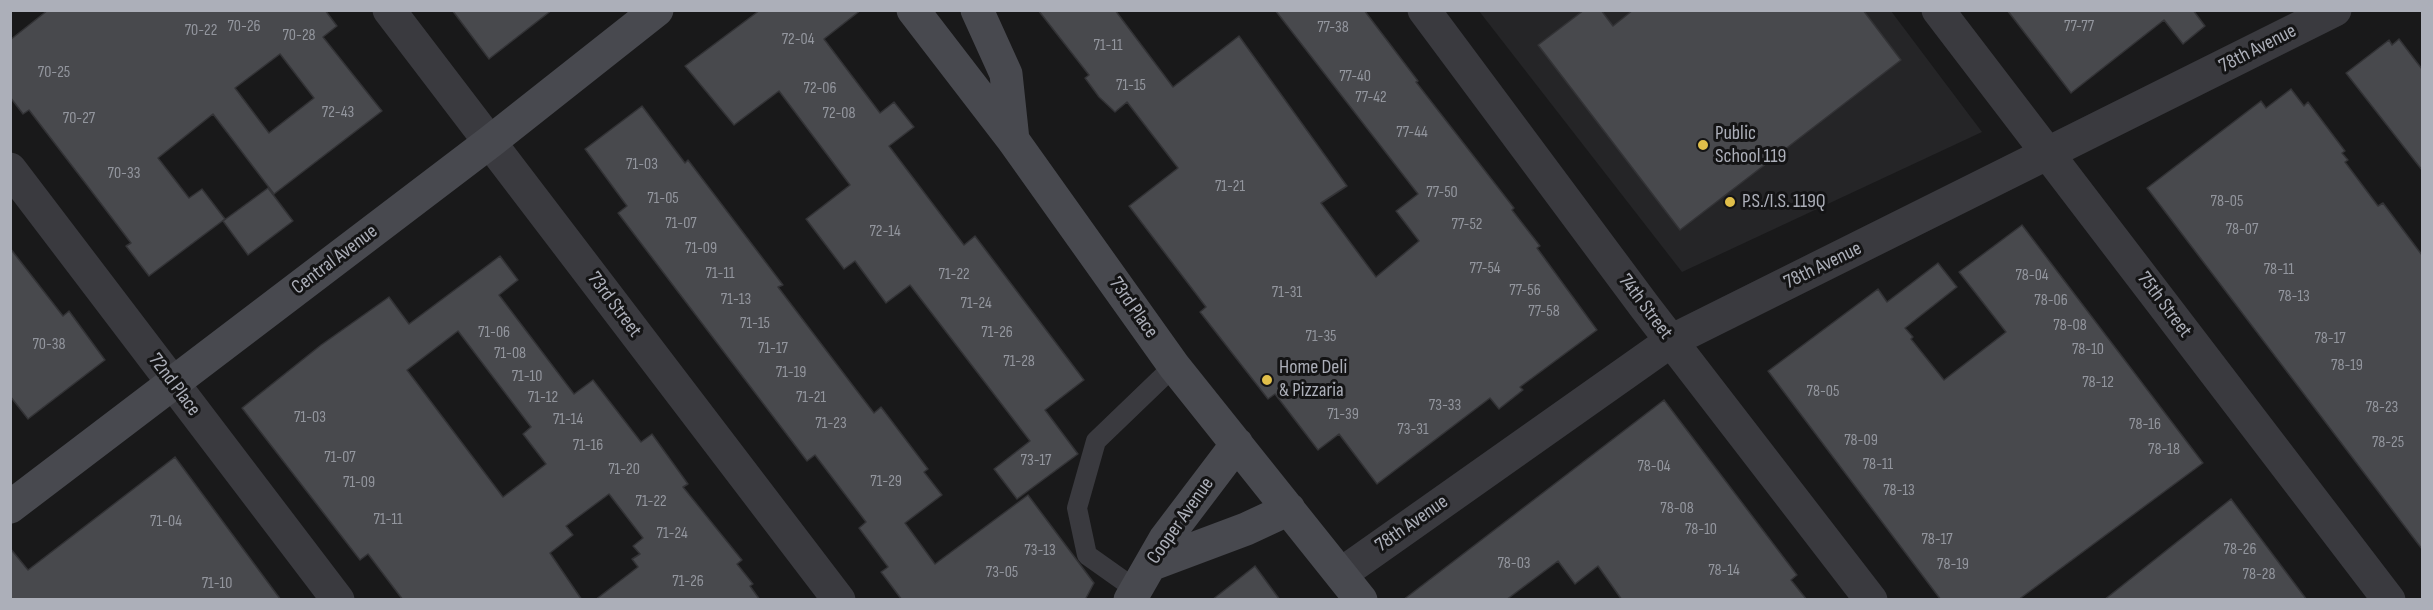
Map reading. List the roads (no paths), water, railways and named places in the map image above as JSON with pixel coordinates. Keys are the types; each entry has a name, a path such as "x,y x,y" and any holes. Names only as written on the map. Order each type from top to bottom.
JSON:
{"main road":[{"name":"Central Avenue","path":"10,507 489,142 657,10"},
{"name":"73rd Place","path":"913,10 1013,140 1174,366 1361,600"},
{"path":"977,10 1006,74 1013,140"},
{"name":"Cooper Avenue","path":"1138,584 1165,539 1237,444"},
{"path":"1138,584 1289,509"}],"street":[{"name":"73rd Street","path":"389,10 839,600"},
{"name":"74th Street","path":"1424,10 1671,341 1871,600"},
{"name":"75th Street","path":"1938,10 2390,600"},
{"name":"78th Avenue","path":"1341,574 1671,341 2336,10"},
{"name":"72nd Place","path":"10,169 338,600"}],"lane":[{"path":"1138,584 1087,555 1077,508 1096,441 1174,366"}],"place":[{"name":"Public School 119","path":"1703,145"},
{"name":"P.S./I.S. 119Q","path":"1730,202"},
{"name":"Home Deli & Pizzaria","path":"1267,380"}]}
